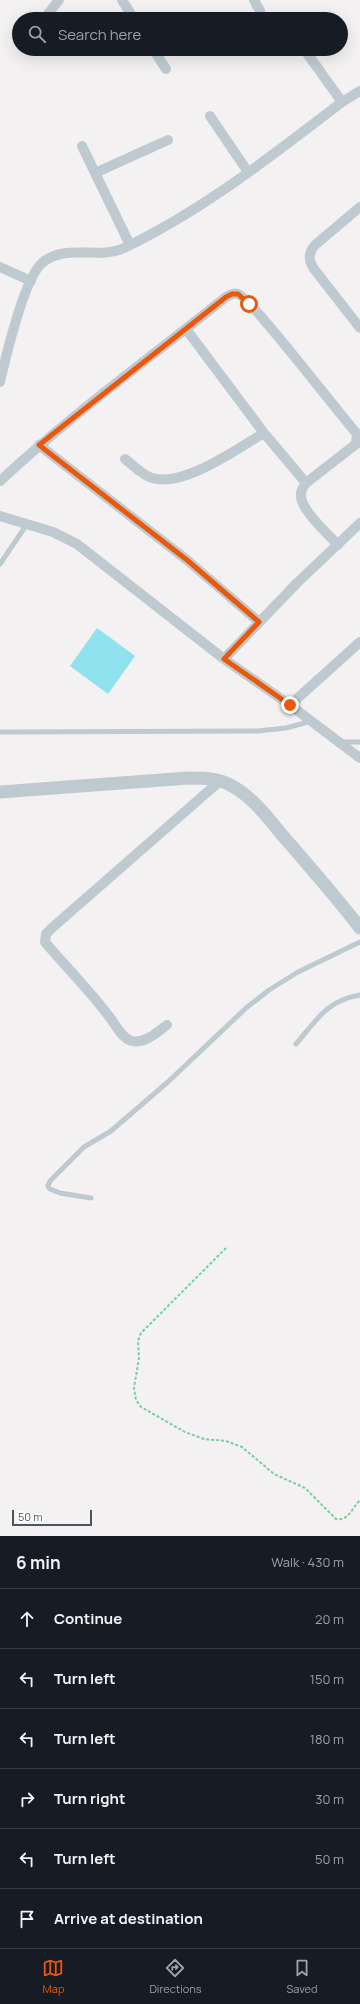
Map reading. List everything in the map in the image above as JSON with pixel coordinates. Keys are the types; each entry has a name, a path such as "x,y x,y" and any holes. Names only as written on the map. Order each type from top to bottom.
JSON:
{"street":[{"path":"50,12 59,0"},
{"path":"122,0 130,12"},
{"path":"254,0 260,11"},
{"path":"158,56 166,69"},
{"path":"309,56 342,102"},
{"path":"0,382 19,312 31,281 42,264 61,254 110,251 130,245 200,206 342,102 360,91"},
{"path":"210,116 248,172"},
{"path":"95,173 168,140"},
{"path":"82,146 130,245"},
{"path":"360,206 310,250 309,258 314,269 360,328"},
{"path":"0,267 31,281"},
{"path":"0,481 39,445 149,356 186,330 226,297 232,294 238,294 244,298 357,434 356,444 306,483 301,490 301,498 305,506 338,545"},
{"path":"186,330 264,433 306,483"},
{"path":"125,458 146,475 154,478 183,476 202,470 264,433"},
{"path":"39,445 187,560 259,622"},
{"path":"0,516 54,532 77,544 224,659 312,721 360,758"},
{"path":"224,659 259,622 360,523"},
{"path":"290,705 360,642"},
{"path":"0,792 188,778 205,778 220,781 245,794 266,816 320,878 360,928"},
{"path":"167,1025 148,1038 139,1041 131,1041 122,1035 97,1000 46,942 46,934 220,781"}],"lane":[{"path":"0,564 27,524"},
{"path":"0,732 258,732 286,728 312,721"},
{"path":"338,741 360,742"},
{"path":"92,1198 54,1191 48,1186 50,1180 84,1147 111,1131 169,1081 246,1008 269,990 298,972 360,942"},
{"path":"296,1044 327,1009 344,998 360,995"}],"path":[{"path":"226,1248 141,1333 138,1340 138,1358 134,1388 136,1400 147,1412 185,1432 204,1439 226,1441 242,1447 274,1474 300,1485 336,1519 341,1520 346,1518 360,1500"}],"water":[{"path":"97,628 135,656 108,694 70,666"}],"route":[{"path":"249,304 238,294 232,294 226,297 186,330 149,356 39,445 187,560 259,622 224,659 290,705"}]}
